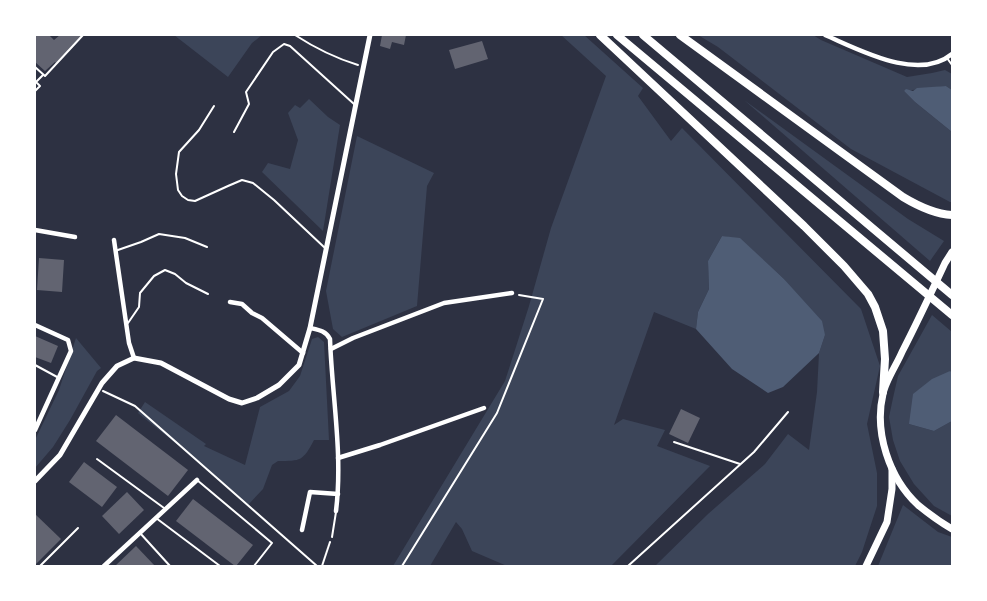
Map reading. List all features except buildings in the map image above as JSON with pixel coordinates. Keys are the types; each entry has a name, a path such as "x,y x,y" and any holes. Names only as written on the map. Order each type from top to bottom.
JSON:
{"highway":[{"path":"600,35 804,226 844,266 868,294 875,306 883,331 885,359 883,392"},
{"path":"617,35 952,315"},
{"path":"643,35 952,295"},
{"path":"680,35 903,197 923,208 952,215"}],"main road":[{"path":"952,252 883,392 880,416 882,438 888,460 903,487 917,504 952,529"},
{"path":"866,566 887,522 892,489 892,468"}],"street":[{"path":"35,481 60,455 102,383 117,366 134,358 160,363 229,399 242,403 257,398 279,385 299,365 310,328 327,249 370,35"},
{"path":"825,35 868,53 904,65 921,66 936,63 952,54"},
{"path":"35,230 75,237"},
{"path":"114,240 129,343 134,358"},
{"path":"330,349 352,338 444,303 512,293"},
{"path":"230,302 242,304 252,313 262,318 302,353"},
{"path":"35,325 68,340 71,351 35,430"},
{"path":"310,328 328,334 330,339 338,458 336,511"},
{"path":"338,458 484,408"},
{"path":"104,566 197,480"},
{"path":"302,530 310,492 338,494"}],"lane":[{"path":"234,132 249,104 246,92 273,52 284,44 290,46 356,106"},
{"path":"947,58 952,65"},
{"path":"214,106 199,130 179,152 176,174 178,190 182,196 188,200 196,201 242,180 253,183 327,249"},
{"path":"116,251 158,234 185,238 207,247"},
{"path":"126,325 139,307 140,293 154,276 166,270 208,294"},
{"path":"35,365 59,378"},
{"path":"628,566 754,452 788,412"},
{"path":"674,442 740,464"},
{"path":"97,459 166,510"},
{"path":"197,480 272,543 254,566"},
{"path":"332,537 336,511"},
{"path":"156,518 220,566"},
{"path":"40,566 78,528"},
{"path":"140,533 170,566"}],"path":[{"path":"35,91 40,86 36,82 45,76 84,35"},
{"path":"295,35 317,49 363,67"},
{"path":"35,66 44,75"},
{"path":"402,566 498,413 509,386 543,299 512,293"},
{"path":"98,389 135,406 317,566"},
{"path":"322,566 332,537"}],"shaded area":[{"path":"174,35 262,35 252,43 228,77"},
{"path":"561,35 584,35 643,88 638,96 671,141 682,128 861,309 880,366 867,424 877,473 877,506 862,552 855,566 655,566 708,514 765,464 788,434 809,450 817,392 819,353 825,335 783,278 740,239 722,236 708,261 709,289 698,312 696,329 654,312 614,425 623,419 665,430 657,446 710,466 611,566 507,566 472,551 462,529 456,522 430,566 393,566 505,381 551,228 606,76"},
{"path":"698,35 813,35 907,77 945,70 952,74 952,90 946,86 904,91 952,132 952,202 851,149 718,47"},
{"path":"946,86 952,90 952,132 904,91 906,89 913,91 917,88"},
{"path":"309,99 328,117 340,125 323,231 262,172 268,163 290,169 298,140 288,113 295,105 300,108"},
{"path":"744,100 908,219 944,241 930,261"},
{"path":"357,136 434,173 427,186 417,306 342,337 333,329 326,291"},
{"path":"722,236 740,238 783,278 822,321 825,335 819,353 783,387 768,393 732,369 696,329 698,312 709,289 708,261"},
{"path":"932,315 952,332 952,372 950,371 909,424 934,431 952,421 952,516 934,506 914,484 900,461 893,440 889,417 898,376"},
{"path":"318,337 324,342 329,440 314,440 301,458 292,461 278,461 272,465 263,489 248,505 193,457 138,413 145,402 206,444 204,446 245,465 260,407 289,391 300,376 312,339"},
{"path":"76,338 101,368 97,371 53,447 35,468 35,440 59,390"},
{"path":"950,371 952,372 952,421 934,431 909,424 913,394 932,379"},
{"path":"903,505 938,532 952,537 952,566 878,566"}]}
